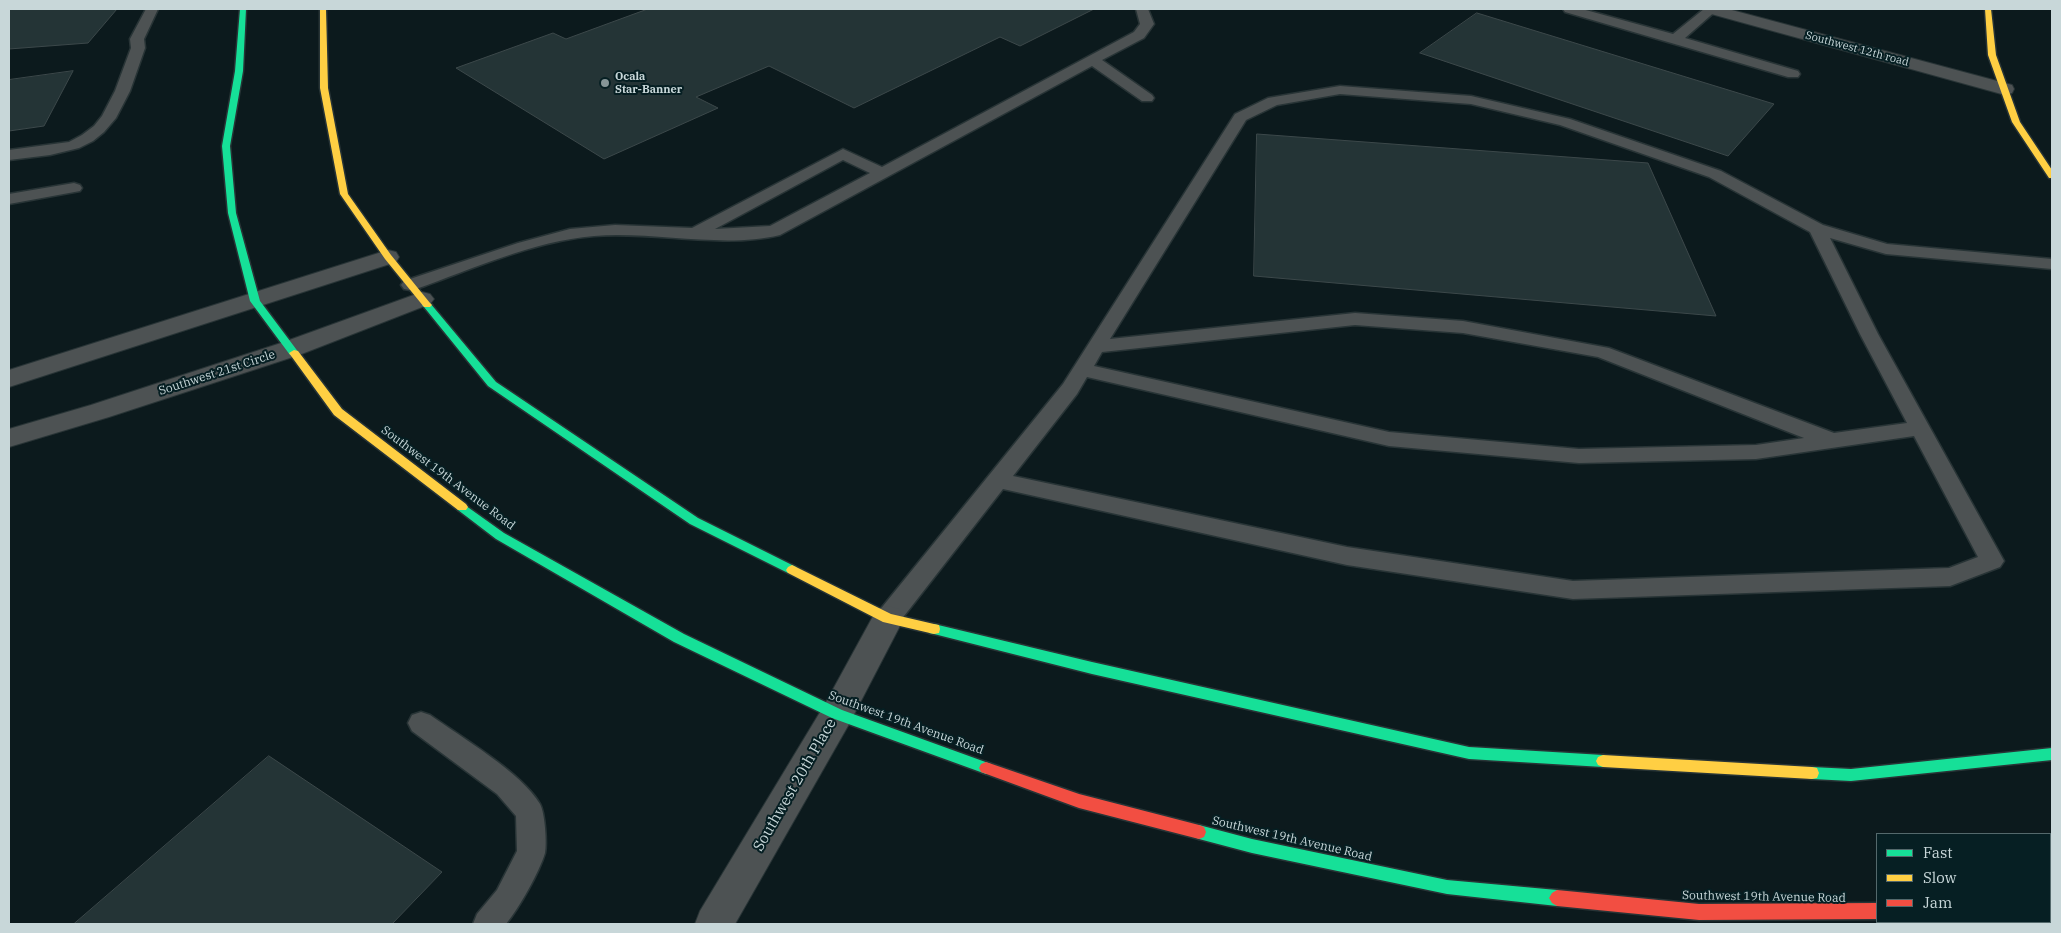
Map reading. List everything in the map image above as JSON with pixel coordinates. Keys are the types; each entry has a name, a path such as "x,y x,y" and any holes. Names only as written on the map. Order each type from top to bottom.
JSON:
{"main road":[{"name":"Southwest 19th Avenue Road","path":"244,9 239,71 226,146 232,213 255,301 338,412 500,536 679,638 837,714 1079,801 1252,846 1447,887 1698,912 1876,911"},
{"path":"324,9 324,88 344,194 388,257 492,384 694,521 888,618 1092,668 1469,753 1852,775 2052,754"},
{"path":"1988,9 1992,55 2016,122 2052,176"}],"street":[{"name":"Southwest 12th road","path":"1711,9 2004,90"},
{"path":"9,379 388,257"},
{"name":"Southwest 21st Circle","path":"9,438 100,411 290,349 416,292"},
{"name":"Southwest 20th Place","path":"714,924 837,714 888,618"}],"lane":[{"path":"9,155 73,145 94,135 119,102 138,48 137,39 152,9"},
{"path":"416,292 547,240 592,231 638,229 749,235 774,231 1139,35 1147,24 1142,9"},
{"path":"1569,9 1793,74"},
{"path":"1675,39 1711,9"},
{"path":"1093,60 1147,98"},
{"path":"888,618 1070,389 1240,117 1273,101 1340,90 1481,102 1564,122 1715,174 1817,229 1886,250 2052,264"},
{"path":"695,232 843,154 882,173"},
{"path":"9,199 74,188"},
{"path":"998,480 1347,556 1573,590 1950,577 1992,561 1869,334 1817,229"},
{"path":"1096,347 1355,319 1463,327 1602,352 1833,441"},
{"path":"1082,370 1389,439 1579,456 1756,452 1920,428"},
{"path":"421,723 506,785 530,812 531,852 507,900 488,924"}],"building":[{"path":"9,9 117,9 88,43 9,49"},
{"name":"Ocala Star-Banner","path":"643,9 1094,9 1020,46 1000,37 854,108 769,66 696,97 718,108 604,159 456,68 553,33 566,39 645,10"},
{"path":"1477,13 1774,104 1728,156 1420,53"},
{"path":"73,71 44,126 9,131 9,80"},
{"path":"1257,134 1648,163 1716,316 1254,276"},
{"path":"269,756 442,872 392,924 74,924"}],"traffic: fast":[{"path":"243,9 239,71 226,146 232,213 255,301 294,353"},
{"path":"427,305 492,384 694,521 792,570"},
{"path":"462,507 500,536 679,638 837,714 986,768"},
{"path":"934,629 1092,668 1469,753 1603,761"},
{"path":"1812,773 1851,775 2052,754"},
{"path":"1199,832 1252,846 1447,887 1557,898"}],"traffic: slow":[{"path":"323,9 324,88 344,194 388,257 427,305"},
{"path":"1988,9 1992,55 2016,122 2052,176"},
{"path":"294,353 338,412 462,507"},
{"path":"792,570 888,618 934,629"},
{"path":"1603,761 1812,773"}],"traffic: jam":[{"path":"986,768 1079,801 1199,832"},
{"path":"1557,898 1699,912 1876,911"}],"place":[{"name":"Ocala Star-Banner","path":"605,83"}]}
